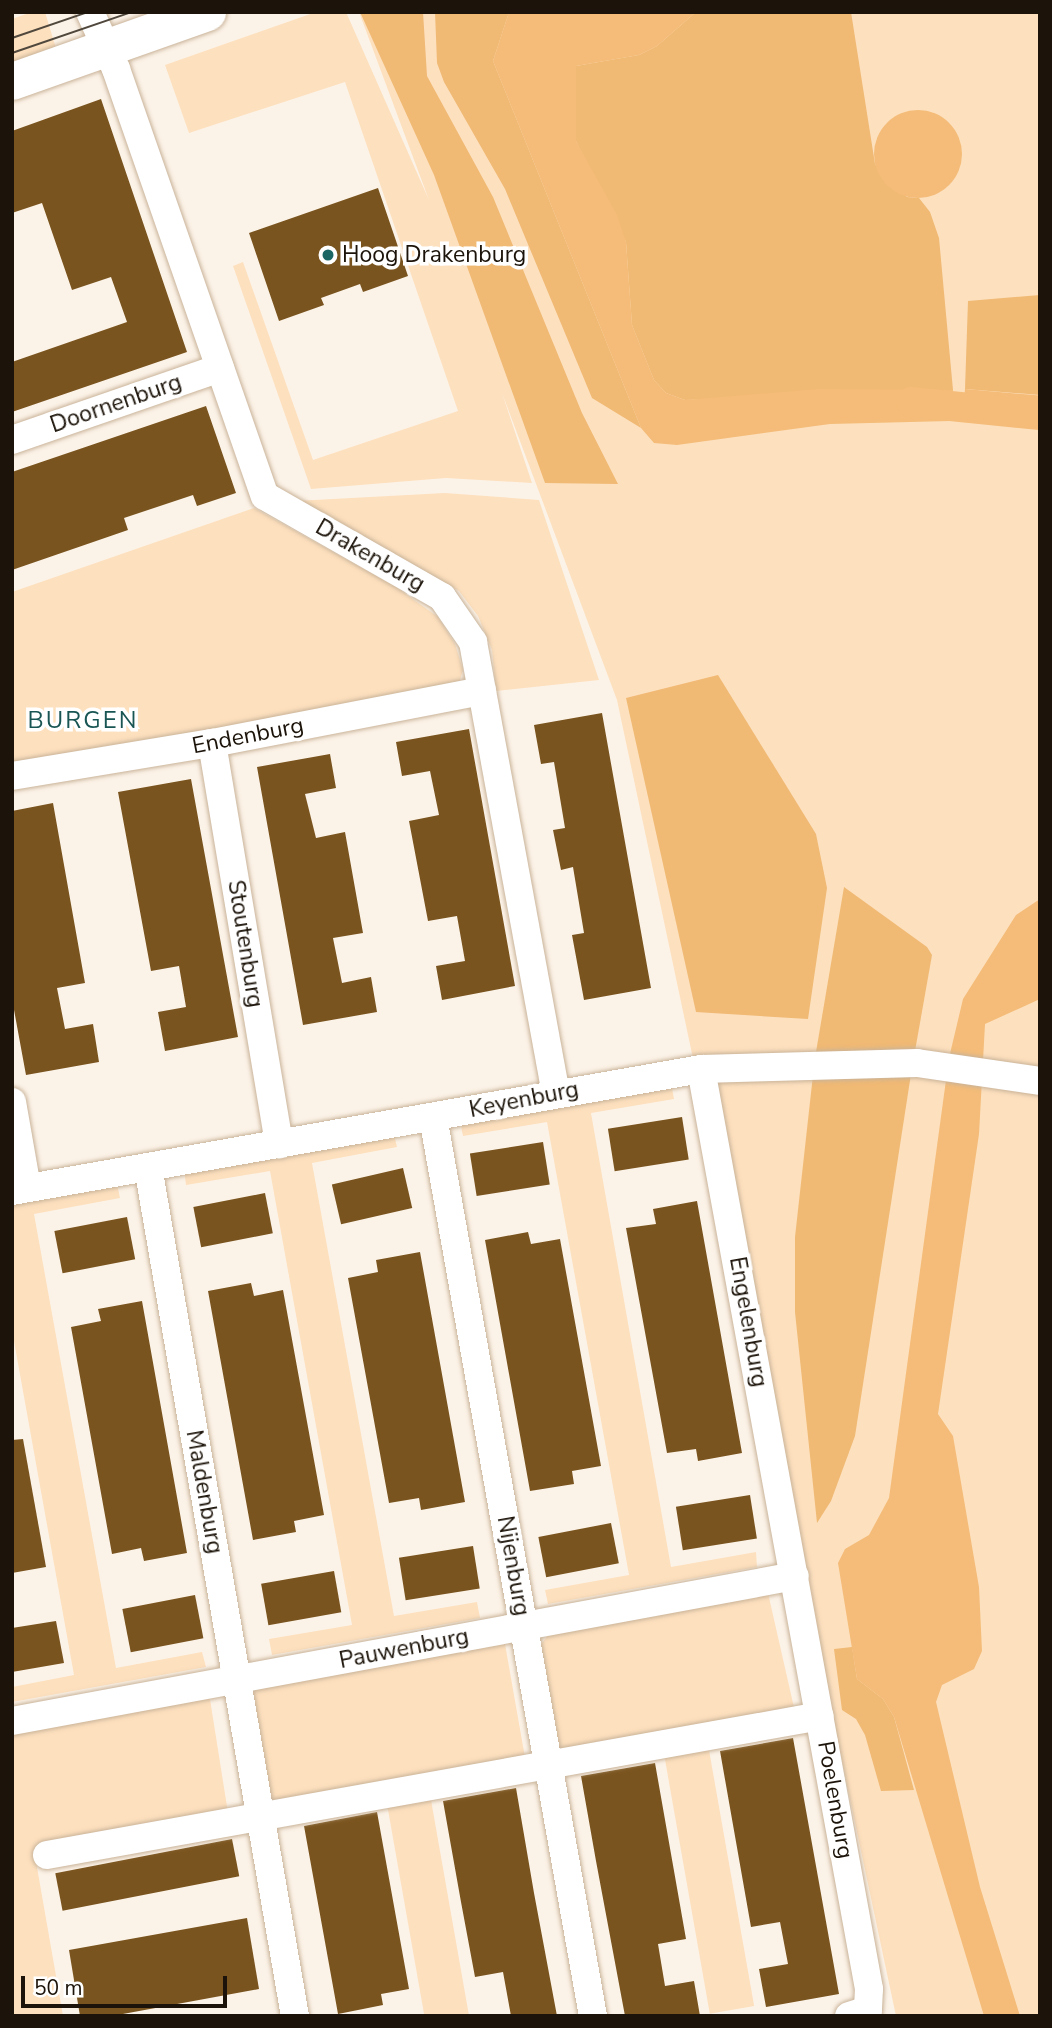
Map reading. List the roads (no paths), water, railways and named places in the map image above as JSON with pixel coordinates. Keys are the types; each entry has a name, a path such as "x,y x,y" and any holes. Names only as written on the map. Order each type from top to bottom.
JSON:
{"main road":[{"path":"12,81 207,12"}],"street":[{"name":"Drakenburg","path":"90,12 104,49 116,69 265,496 442,597 474,642 556,1093"},
{"name":"Doornenburg","path":"12,440 220,368"},
{"name":"Endenburg","path":"12,776 212,743 482,691"},
{"name":"Stoutenburg","path":"212,743 279,1144"},
{"name":"Keyenburg","path":"20,1190 701,1069 933,1064 1040,1081"},
{"name":"Engelenburg","path":"701,1069 795,1576"},
{"path":"12,1102 20,1190"},
{"name":"Nijenburg","path":"433,1117 593,2016"},
{"name":"Maldenburg","path":"148,1167 295,2016"},
{"name":"Pauwenburg","path":"12,1721 795,1576"},
{"name":"Poelenburg","path":"795,1576 820,1716 857,2014"},
{"path":"47,1855 820,1716"}],"waterway":[{"path":"911,402 1040,415"}],"tram line":[{"path":"12,38 88,12"},
{"path":"12,53 132,12"}],"place":[{"name":"Hoog Drakenburg","path":"328,255"}],"district":[{"name":"BURGEN","path":"83,721"}]}
